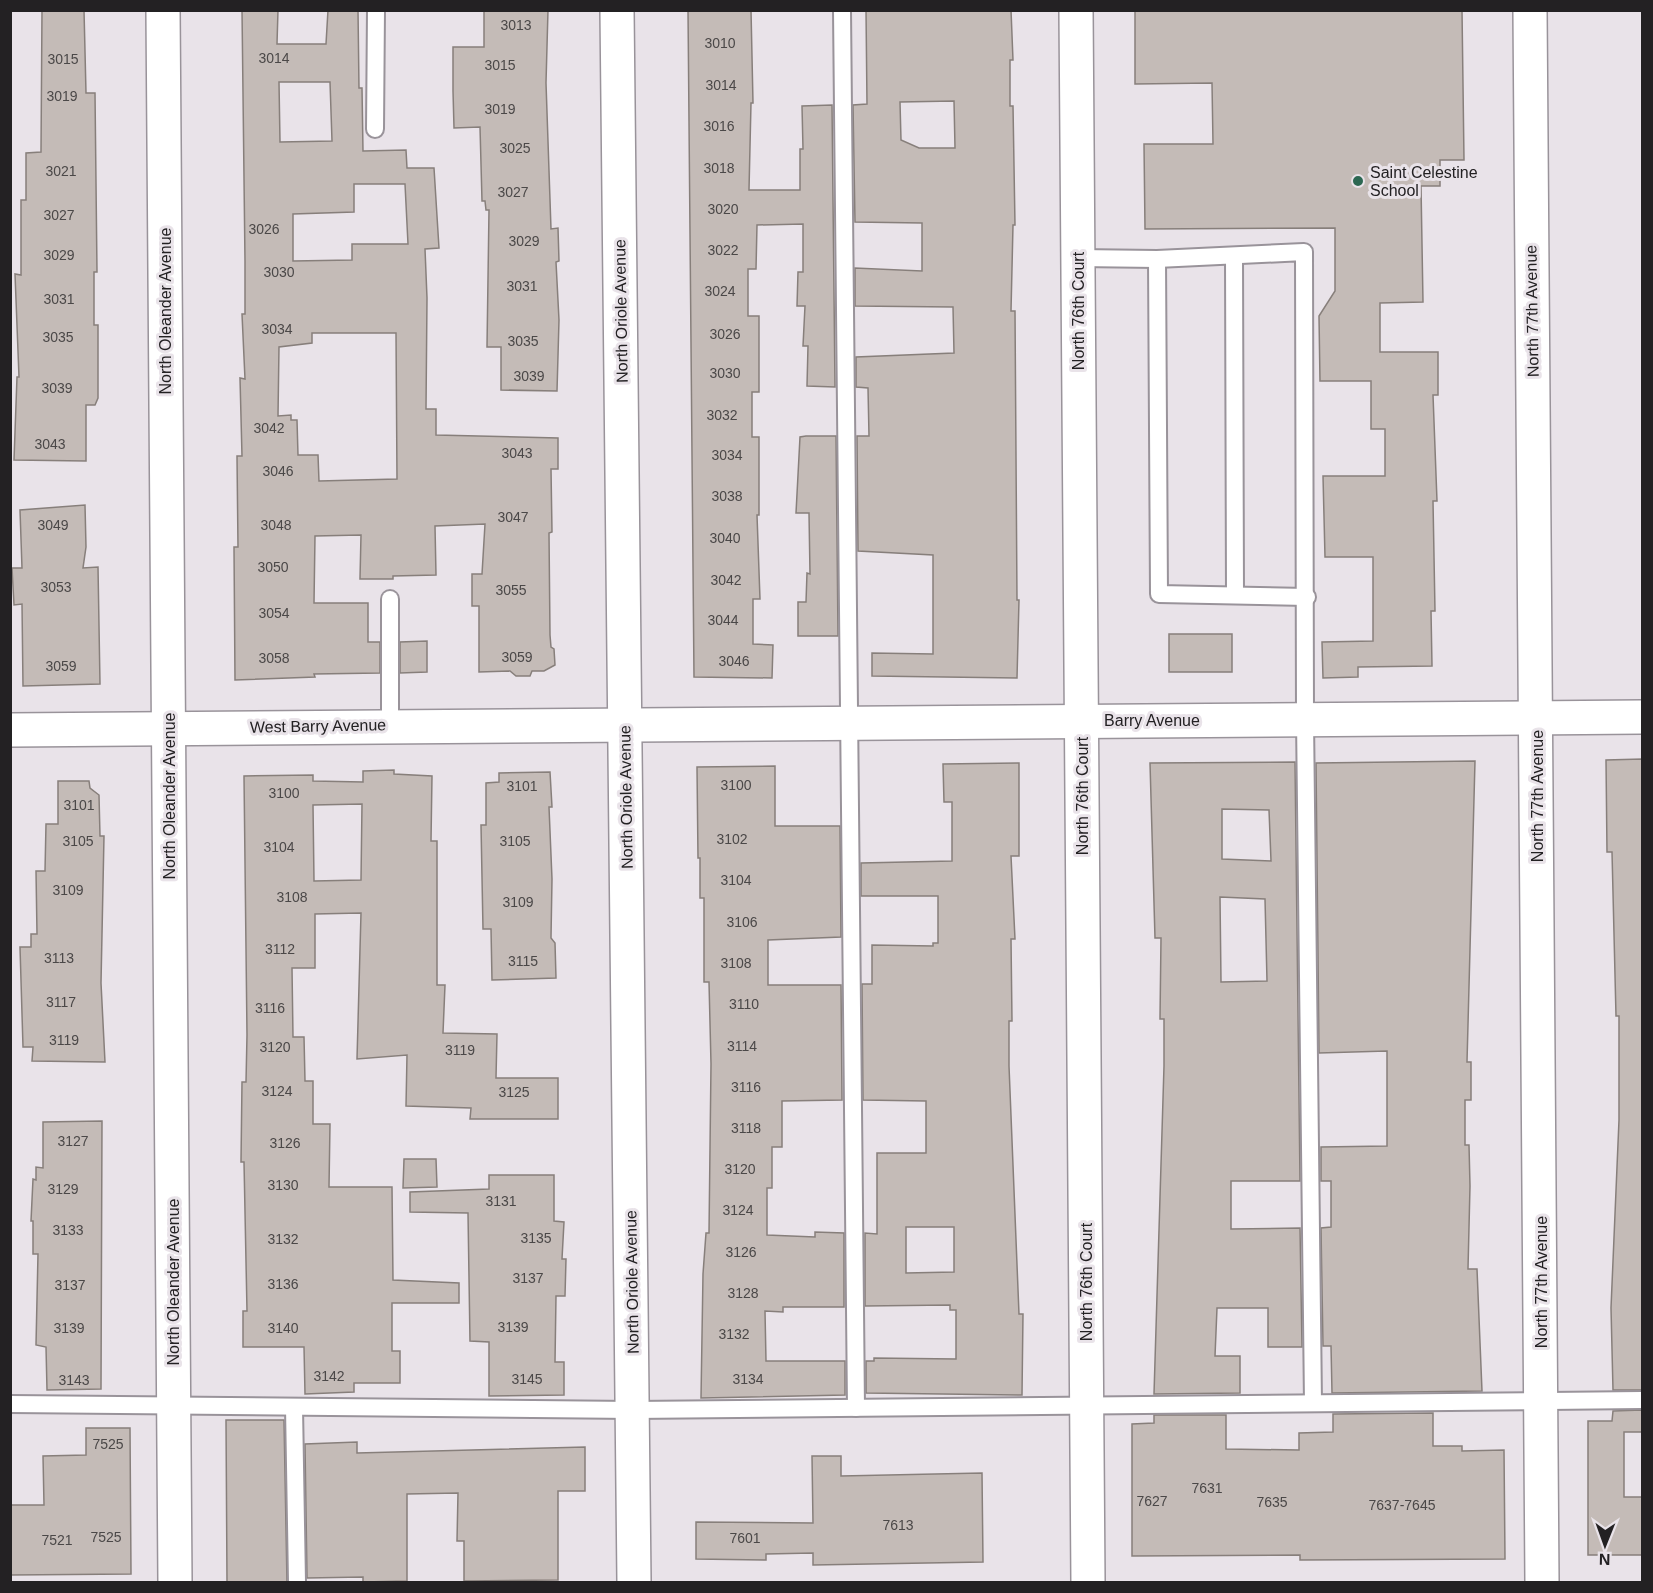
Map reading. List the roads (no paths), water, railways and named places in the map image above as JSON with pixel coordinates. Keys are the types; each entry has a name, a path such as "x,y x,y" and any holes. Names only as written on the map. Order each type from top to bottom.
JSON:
{"street":[{"name":"North Oleander Avenue","path":"162,10 175,1582"},
{"name":"North Oriole Avenue","path":"617,10 634,1582"},
{"name":"North 76th Court","path":"1076,10 1088,1582"},
{"name":"North 77th Avenue","path":"1530,10 1542,1582"},
{"name":"Barry Avenue","path":"625,723 1642,717"},
{"name":"West Barry Avenue","path":"10,729 625,723"}],"lane":[{"path":"375,129 376,10"},
{"path":"842,10 856,1408"},
{"path":"1078,258 1157,259 1304,252 1307,597 1305,719 1313,1403"},
{"path":"1234,256 1235,596"},
{"path":"1157,259 1159,594 1307,597"},
{"path":"390,599 390,725"},
{"path":"10,1404 633,1410 1642,1400"},
{"path":"294,1407 297,1582"}],"place":[{"name":"Saint Celestine School","path":"1358,181"}]}
